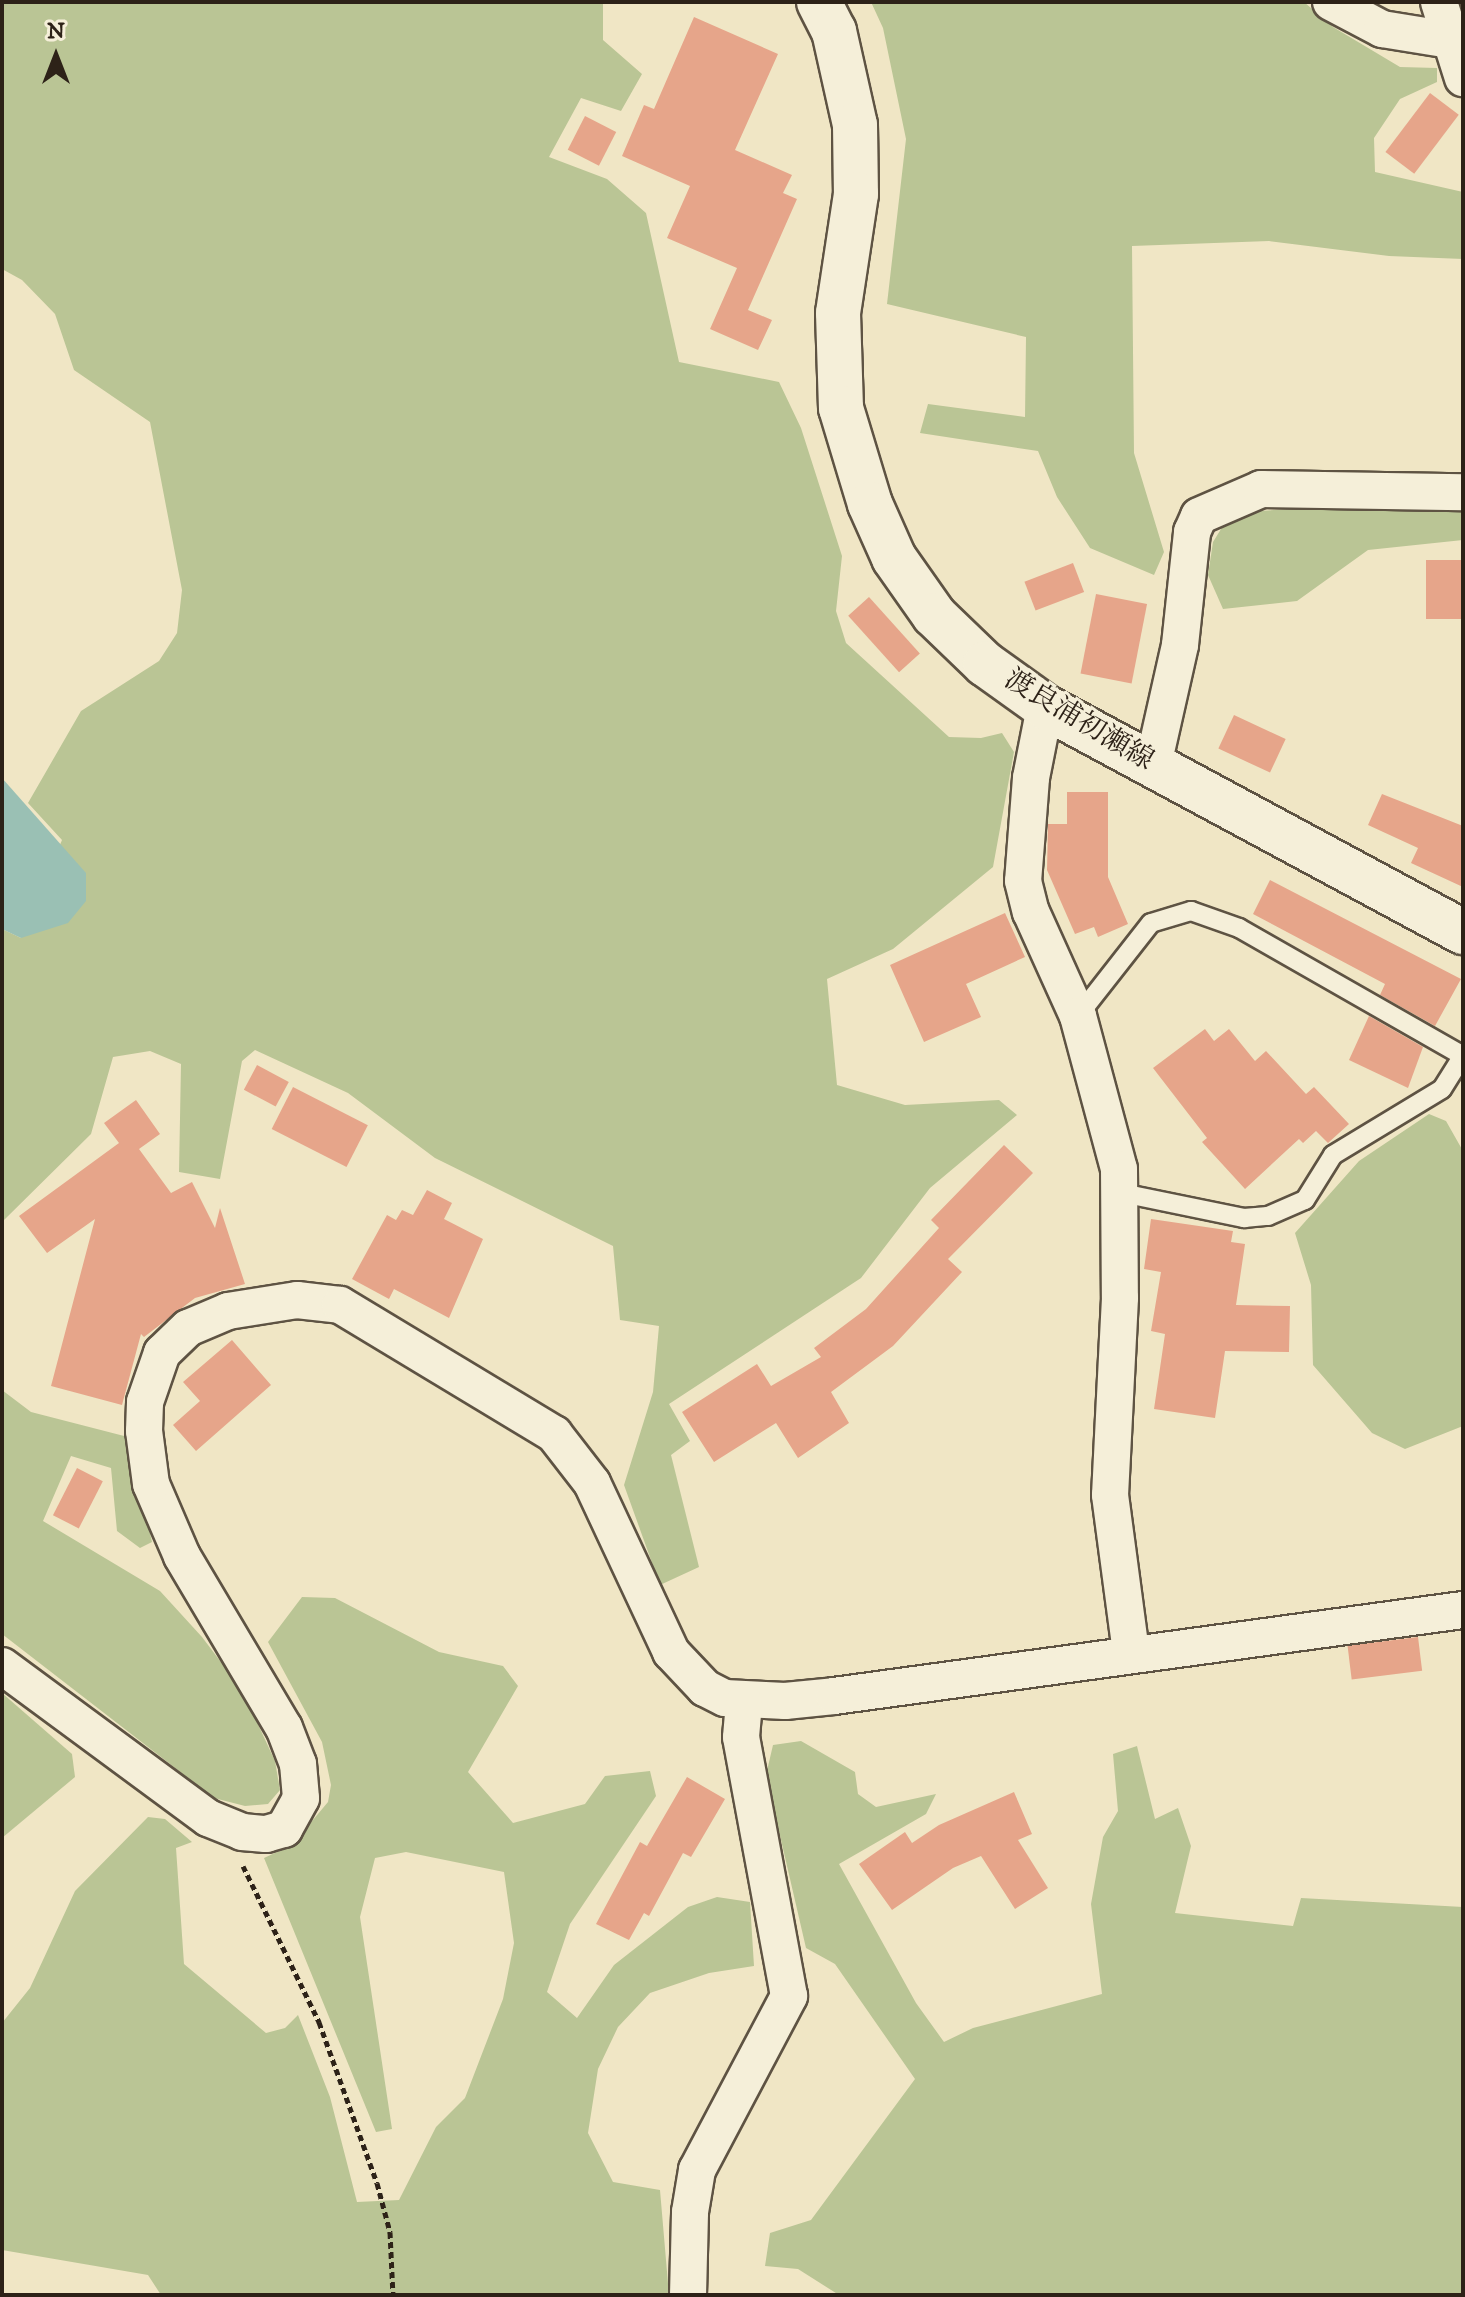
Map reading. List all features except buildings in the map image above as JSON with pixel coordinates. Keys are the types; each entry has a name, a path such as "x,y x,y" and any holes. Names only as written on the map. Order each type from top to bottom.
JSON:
{"main road":[{"name":"渡良浦初瀬線","path":"819,2 834,31 855,125 856,194 836,354 852,448 894,558 934,615 985,664 1045,707 1463,932"}],"street":[{"path":"1331,2 1382,29 1450,40"},
{"path":"1439,2 1463,78"},
{"path":"1153,765 1180,645 1192,532 1199,516 1261,489 1463,492"},
{"path":"1045,707 1031,778 1023,881 1031,912 1078,1016 1112,1131 1122,1193 1110,1495 1131,1652"},
{"path":"2,1666 208,1818 242,1832 266,1834 284,1829 301,1798 298,1764 284,1728 213,1617 182,1556 151,1484 144,1431 145,1402 162,1353 188,1328 228,1311 297,1300 340,1305 530,1415 554,1434 592,1483 671,1652 705,1688 744,1702 834,1696 1131,1652 1463,1610"},
{"path":"688,2295 690,2212 697,2170 789,1996 741,1737 744,1702"}],"lane":[{"path":"1078,1016 1151,923 1191,911 1239,928 1463,1056 1442,1089 1333,1155 1305,1200 1268,1216 1244,1218 1122,1193"}],"path":[{"path":"242,1832 241,1861 319,2022 377,2183 390,2232 393,2295"}],"green space":[{"path":"2,2 603,2 603,40 642,74 621,111 581,98 549,157 607,179 646,213 679,362 779,382 801,428 842,556 836,611 846,643 949,737 981,738 1002,733 1014,752 993,867 893,949 827,979 837,1085 905,1105 999,1100 1017,1115 930,1188 861,1278 669,1404 690,1441 671,1455 699,1567 660,1585 624,1485 653,1392 659,1326 620,1320 613,1246 435,1158 348,1093 255,1050 242,1061 220,1179 179,1172 181,1064 150,1051 113,1057 91,1134 2,1222 2,929 21,938 62,840 28,803 81,711 159,661 177,633 182,590 150,422 74,370 55,314 22,280 2,269"},
{"path":"871,2 1304,2 1333,27 1400,67 1437,68 1437,82 1400,99 1374,138 1375,172 1463,192 1463,259 1389,256 1269,241 1132,246 1134,453 1164,552 1154,575 1090,548 1057,497 1038,451 920,433 928,404 1025,417 1026,337 887,304 906,139 883,28"},
{"path":"1463,498 1463,540 1368,550 1297,601 1223,609 1208,575 1213,542 1226,521 1259,511"},
{"path":"1429,1114 1446,1121 1463,1151 1463,1426 1405,1449 1372,1433 1313,1365 1311,1285 1295,1233 1359,1161"},
{"path":"2,1390 31,1412 128,1437 152,1542 140,1548 117,1531 111,1468 71,1456 43,1521 160,1591 202,1637 242,1690 275,1761 280,1790 268,1804 245,1806 214,1798 2,1634"},
{"path":"302,1597 335,1598 439,1652 503,1666 518,1686 468,1772 513,1823 585,1804 605,1776 650,1771 656,1796 570,1924 547,1992 577,2018 614,1965 688,1907 717,1897 750,1902 754,1966 709,1973 650,1993 618,2027 598,2069 588,2133 613,2182 660,2190 669,2295 161,2295 148,2275 2,2250 2,2023 30,1988 75,1891 148,1817 165,1819 192,1842 176,1848 184,1964 266,2033 285,2028 298,2015 330,2097 357,2202 399,2200 436,2127 465,2098 503,1999 514,1943 504,1872 406,1852 375,1858 360,1917 392,2129 376,2132 264,1858 292,1845 328,1802 331,1785 322,1742 268,1642"},
{"path":"2,1693 72,1754 75,1777 2,1838"},
{"path":"801,1741 855,1772 858,1794 876,1807 936,1794 926,1814 839,1864 916,2003 944,2042 973,2028 1102,1994 1091,1904 1103,1837 1118,1811 1113,1754 1137,1746 1155,1819 1178,1808 1191,1846 1175,1913 1293,1926 1301,1898 1463,1907 1463,2295 839,2295 798,2269 765,2266 770,2233 811,2220 915,2079 835,1964 806,1948 766,1775 773,1745"}],"water":[{"path":"2,778 86,873 86,901 68,923 21,938 2,929"}]}
